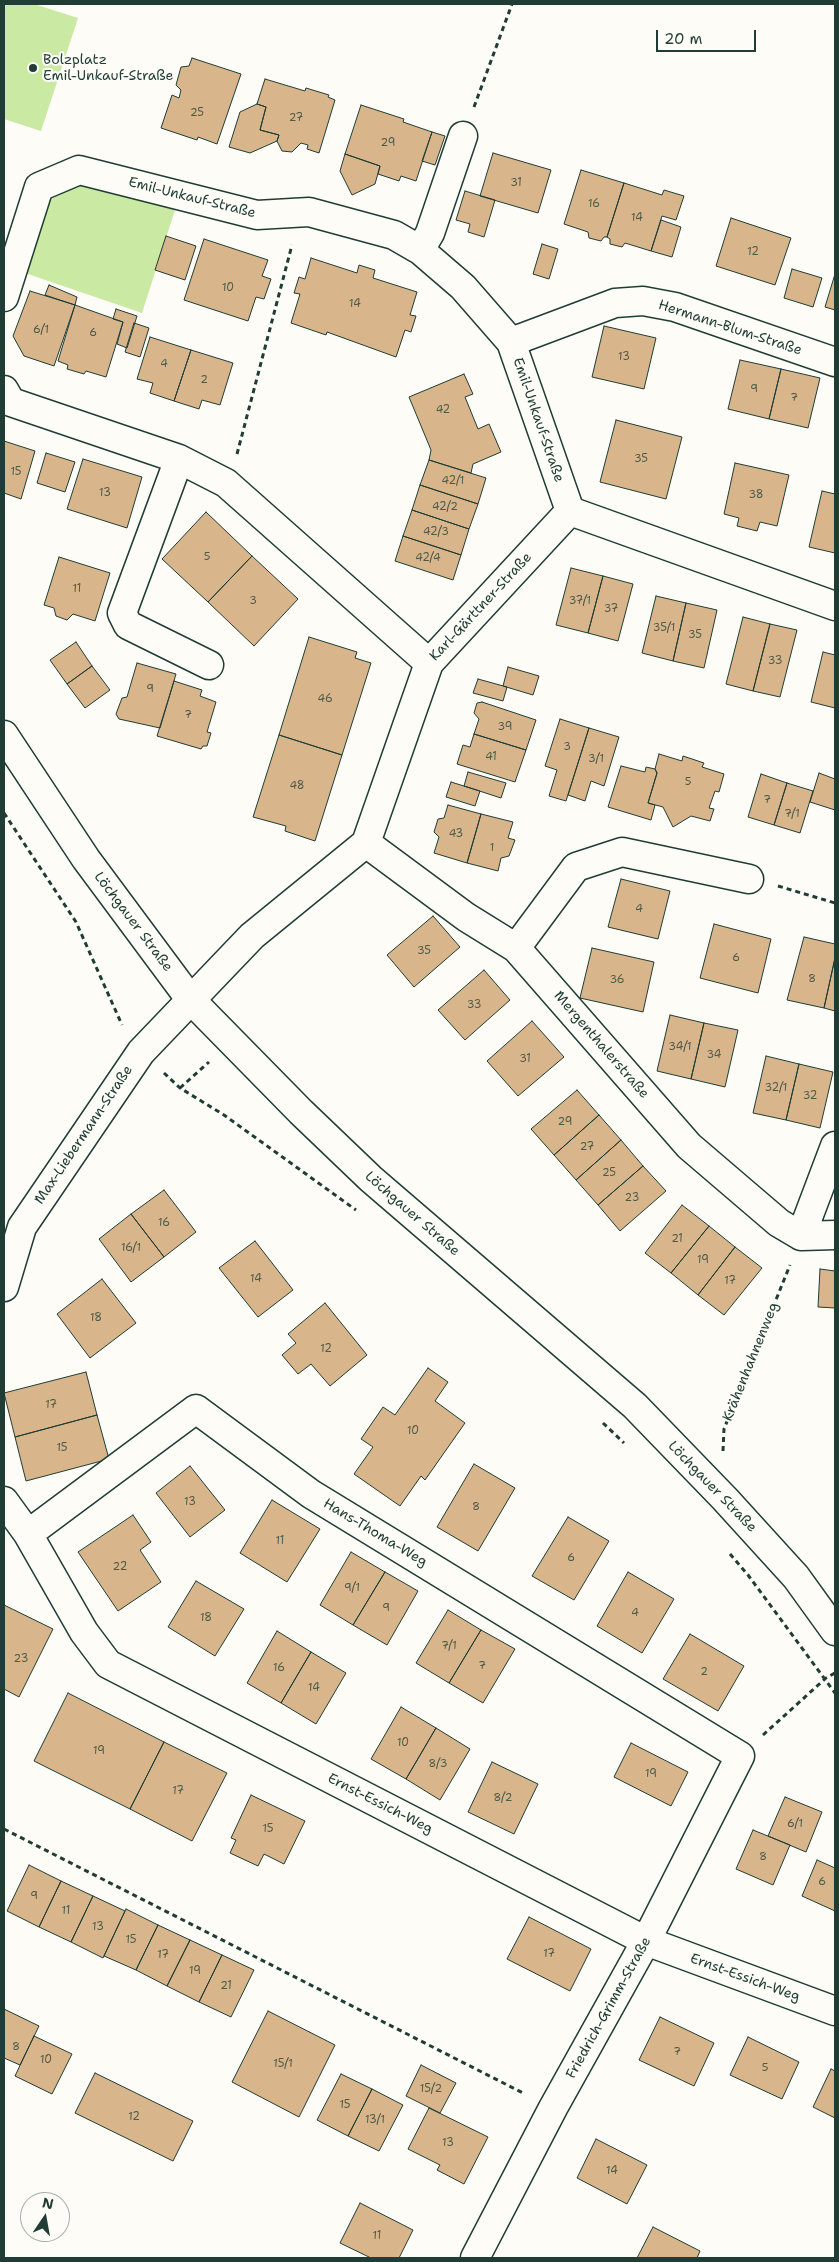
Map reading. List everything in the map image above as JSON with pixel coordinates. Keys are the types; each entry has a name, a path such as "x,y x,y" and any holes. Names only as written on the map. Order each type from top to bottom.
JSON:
{"street":[{"path":"420,250 430,233 463,136"},
{"name":"Emil-Unkauf-Straße","path":"4,297 39,187 79,170 257,216 309,212 394,235 420,250 463,286 511,342 570,511"},
{"name":"Hermann-Blum-Straße","path":"511,342 615,304 643,301 675,307 835,362"},
{"path":"4,390 11,402 179,459 226,482 428,663"},
{"path":"179,459 122,613 128,625 208,665"},
{"path":"570,511 835,606"},
{"name":"Karl-Gärttner-Straße","path":"366,843 428,663 570,511"},
{"name":"Löchgauer Straße","path":"4,735 86,859 190,999 371,1179 635,1406 796,1576 835,1631"},
{"path":"190,999 252,936 366,843"},
{"name":"Mergenthalerstraße","path":"366,843 466,917 516,948 689,1146 779,1222 801,1236"},
{"path":"516,948 576,867 622,852 748,879"},
{"name":"Max-Liebermann-Straße","path":"4,1287 13,1220 141,1052 190,999"},
{"path":"835,1146 801,1236 835,1235"},
{"name":"Hans-Thoma-Weg","path":"28,1534 196,1409 311,1494 740,1756"},
{"name":"Ernst-Essich-Weg","path":"4,1500 28,1534 84,1632 108,1664 646,1941 835,2011"},
{"name":"Friedrich-Grimm-Straße","path":"476,2258 552,2108 646,1941 740,1756"}],"path":[{"path":"463,136 512,4"},
{"path":"226,482 240,444 300,213"},
{"path":"4,813 76,922 124,1029 141,1052 180,1088 224,1115 361,1214"},
{"path":"748,879 797,890 835,903"},
{"path":"180,1088 232,1042"},
{"name":"Krähenhahnenweg","path":"727,1458 723,1452 724,1429 801,1236"},
{"path":"599,1419 626,1445"},
{"path":"723,1547 748,1575 826,1678 835,1693"},
{"path":"740,1756 826,1678 835,1673"},
{"path":"4,1829 552,2108"}],"green space":[{"name":"Bolzplatz Emil-Unkauf-Straße","path":"4,4 34,4 78,18 41,131 4,119"},
{"path":"85,182 175,210 142,313 22,272 44,203"}],"building":[{"path":"192,58 241,74 217,144 198,137 197,140 161,128 172,95 179,98 181,90 176,85 181,67 189,66"},
{"path":"265,79 305,91 306,88 329,95 328,97 335,100 319,153 307,149 308,145 301,143 292,152 282,151 277,141 279,135 260,130 266,107 257,104"},
{"path":"257,104 266,107 260,130 279,135 277,141 250,153 229,147 240,112"},
{"path":"361,105 404,119 403,122 432,132 416,181 401,176 399,181 378,174 380,166 345,154"},
{"path":"432,132 445,136 435,165 422,161"},
{"path":"493,153 551,170 538,213 480,196"},
{"path":"345,154 380,166 375,184 352,195 340,171"},
{"path":"581,170 624,183 607,237 604,237 601,241 589,238 588,232 564,224"},
{"path":"624,183 662,195 664,190 684,196 676,220 662,216 651,251 625,243 622,247 610,244 610,239 607,237"},
{"path":"465,191 495,200 484,237 468,232 470,224 456,220"},
{"path":"731,218 791,238 775,285 716,266"},
{"path":"661,220 681,227 672,257 651,251"},
{"path":"166,236 196,246 185,280 155,270"},
{"path":"204,239 268,260 262,276 271,279 264,299 256,297 248,321 184,300"},
{"path":"542,244 558,249 549,279 533,274"},
{"path":"311,258 357,273 359,265 375,270 373,278 417,292 410,315 416,316 411,332 405,330 396,357 327,332 326,335 291,323 300,294 294,293 299,277 305,279"},
{"path":"792,269 822,278 813,307 784,298"},
{"path":"835,274 835,310 825,307"},
{"path":"49,285 77,297 75,305 45,295"},
{"path":"30,291 75,305 54,366 24,356 13,336"},
{"path":"75,305 123,322 106,377 86,371 84,374 67,369 68,365 58,361"},
{"path":"116,309 137,316 127,348 117,344 123,322 113,319"},
{"path":"134,323 149,328 140,357 125,352"},
{"path":"604,326 656,338 644,389 592,377"},
{"path":"150,337 191,350 174,401 150,393 153,383 137,379"},
{"path":"191,350 233,363 220,405 202,400 199,409 174,401"},
{"path":"740,360 781,369 769,419 728,409"},
{"path":"781,369 820,378 808,428 769,419"},
{"path":"464,374 473,394 465,397 478,429 489,424 501,452 473,464 471,473 429,460 431,450 409,397"},
{"path":"616,420 682,437 666,499 600,482"},
{"path":"4,441 35,451 21,499 4,493"},
{"path":"46,453 75,462 65,492 37,483"},
{"path":"83,459 142,477 127,528 67,509"},
{"path":"429,460 486,478 478,504 420,485"},
{"path":"735,463 789,475 777,526 760,522 757,531 737,526 739,518 724,514"},
{"path":"420,485 478,504 469,529 412,510"},
{"path":"822,491 835,494 835,553 809,547"},
{"path":"412,510 469,529 461,555 403,536"},
{"path":"206,512 252,556 208,602 162,559"},
{"path":"403,536 461,555 453,580 395,561"},
{"path":"252,556 298,599 254,646 208,602"},
{"path":"59,557 110,573 95,621 73,614 67,620 56,616 54,608 44,605"},
{"path":"571,568 603,576 588,633 556,625"},
{"path":"603,576 633,584 618,641 588,633"},
{"path":"656,596 686,603 673,661 642,653"},
{"path":"686,603 717,610 704,668 673,661"},
{"path":"743,617 770,624 753,691 726,684"},
{"path":"770,624 797,630 780,697 753,691"},
{"path":"309,637 357,652 355,658 371,663 342,755 279,735"},
{"path":"76,642 92,666 67,684 50,660"},
{"path":"823,652 835,655 835,708 811,702"},
{"path":"137,663 176,674 160,728 119,719 116,714 122,698 127,697"},
{"path":"92,666 110,690 85,708 67,684"},
{"path":"508,667 539,676 533,695 503,686"},
{"path":"478,679 507,687 503,701 473,693"},
{"path":"174,681 202,690 200,696 216,702 207,732 211,733 207,746 203,746 201,749 157,736"},
{"path":"482,702 536,720 526,750 474,734 479,719 474,713 477,703"},
{"path":"560,719 589,728 566,801 549,796 557,770 545,766"},
{"path":"589,728 619,737 604,786 591,781 585,801 568,795"},
{"path":"474,734 526,750 515,782 457,764 463,745 470,747"},
{"path":"279,735 342,755 315,841 285,831 286,826 253,817"},
{"path":"659,754 682,761 683,756 704,763 702,767 724,774 719,792 715,791 709,808 714,809 710,821 691,816 673,827 663,807 648,803 657,773 655,769"},
{"path":"621,766 645,772 646,767 655,769 657,773 648,803 655,805 651,820 608,807"},
{"path":"468,772 506,783 501,798 464,786"},
{"path":"819,773 835,779 835,810 810,802"},
{"path":"761,774 787,783 774,825 748,817"},
{"path":"451,782 480,791 475,806 446,797"},
{"path":"787,783 813,791 800,833 774,825"},
{"path":"448,805 481,814 467,863 434,853 439,837 434,832 438,819 444,818"},
{"path":"481,814 513,822 508,838 515,840 509,856 501,858 498,871 467,863"},
{"path":"621,879 670,891 658,939 608,927"},
{"path":"433,916 460,947 414,987 387,955"},
{"path":"714,924 771,939 758,993 700,978"},
{"path":"804,937 835,944 835,958 824,1008 787,1000"},
{"path":"592,948 654,962 643,1012 580,998"},
{"path":"835,958 835,1011 824,1008"},
{"path":"484,970 510,1000 465,1040 438,1010"},
{"path":"670,1015 704,1023 691,1079 657,1071"},
{"path":"532,1021 564,1057 518,1096 487,1061"},
{"path":"704,1023 738,1030 725,1087 691,1079"},
{"path":"766,1056 799,1064 786,1120 753,1113"},
{"path":"799,1064 833,1072 820,1128 786,1120"},
{"path":"577,1090 599,1115 554,1155 531,1129"},
{"path":"599,1115 621,1140 576,1180 554,1155"},
{"path":"621,1140 643,1166 598,1205 576,1180"},
{"path":"643,1166 666,1191 620,1231 598,1205"},
{"path":"164,1190 196,1232 164,1257 131,1214"},
{"path":"682,1205 709,1226 671,1273 645,1253"},
{"path":"131,1214 164,1257 131,1282 99,1239"},
{"path":"709,1226 735,1247 698,1295 671,1273"},
{"path":"255,1241 293,1290 258,1317 219,1268"},
{"path":"735,1247 762,1268 724,1315 698,1295"},
{"path":"820,1269 835,1271 835,1308 818,1307"},
{"path":"102,1279 136,1323 90,1358 57,1314"},
{"path":"325,1303 367,1355 330,1386 311,1364 298,1374 282,1355 296,1343 288,1334"},
{"path":"428,1368 448,1382 435,1401 465,1423 425,1480 421,1476 400,1506 354,1474 373,1447 361,1439 383,1407 395,1415"},
{"path":"86,1372 97,1415 15,1437 4,1393"},
{"path":"97,1415 109,1459 26,1481 15,1437"},
{"path":"474,1464 515,1488 478,1551 437,1527"},
{"path":"190,1466 225,1510 190,1537 156,1493"},
{"path":"272,1500 320,1529 287,1582 240,1553"},
{"path":"133,1515 151,1542 140,1550 161,1582 118,1611 78,1552"},
{"path":"568,1517 609,1541 574,1600 532,1576"},
{"path":"351,1552 385,1572 353,1625 320,1605"},
{"path":"385,1572 418,1591 387,1645 353,1625"},
{"path":"628,1572 674,1599 642,1653 597,1626"},
{"path":"196,1581 244,1609 215,1656 168,1627"},
{"path":"4,1605 53,1629 19,1697 4,1689"},
{"path":"448,1610 481,1630 449,1683 416,1663"},
{"path":"481,1630 515,1649 483,1703 449,1683"},
{"path":"277,1631 311,1652 281,1703 247,1683"},
{"path":"690,1634 744,1666 718,1711 663,1679"},
{"path":"311,1652 346,1673 316,1724 281,1703"},
{"path":"68,1693 164,1742 130,1809 34,1761"},
{"path":"401,1707 436,1728 406,1779 371,1759"},
{"path":"436,1728 470,1749 440,1800 406,1779"},
{"path":"164,1742 227,1773 192,1841 130,1809"},
{"path":"631,1743 688,1772 671,1806 614,1777"},
{"path":"492,1762 538,1784 514,1834 468,1812"},
{"path":"251,1795 305,1821 284,1864 264,1854 258,1866 230,1853 236,1840 231,1838"},
{"path":"785,1797 822,1812 806,1852 768,1836"},
{"path":"753,1830 790,1845 773,1885 736,1869"},
{"path":"817,1860 835,1868 835,1911 802,1896"},
{"path":"29,1865 61,1881 39,1927 7,1911"},
{"path":"61,1881 93,1896 71,1942 39,1927"},
{"path":"93,1896 125,1911 103,1958 71,1942"},
{"path":"126,1909 158,1925 136,1970 104,1956"},
{"path":"529,1917 591,1949 570,1991 507,1959"},
{"path":"158,1925 190,1940 167,1986 136,1970"},
{"path":"190,1940 222,1955 199,2002 167,1986"},
{"path":"222,1955 254,1970 231,2017 199,2002"},
{"path":"4,2009 39,2026 20,2065 4,2058"},
{"path":"268,2011 335,2045 299,2117 232,2082"},
{"path":"660,2017 714,2043 694,2086 639,2060"},
{"path":"34,2036 72,2054 52,2094 15,2076"},
{"path":"748,2037 799,2062 782,2099 730,2075"},
{"path":"421,2065 456,2083 440,2113 406,2096"},
{"path":"831,2069 835,2071 835,2118 813,2107"},
{"path":"95,2073 193,2121 173,2161 75,2113"},
{"path":"341,2074 372,2089 348,2136 317,2120"},
{"path":"372,2089 403,2105 379,2151 348,2136"},
{"path":"429,2108 488,2137 464,2184 437,2170 440,2165 408,2149"},
{"path":"596,2139 647,2165 627,2204 577,2178"},
{"path":"360,2203 413,2230 399,2258 371,2258 340,2243"},
{"path":"653,2227 700,2251 697,2258 637,2258"}],"place":[{"name":"Bolzplatz Emil-Unkauf-Straße","path":"33,68"}]}
